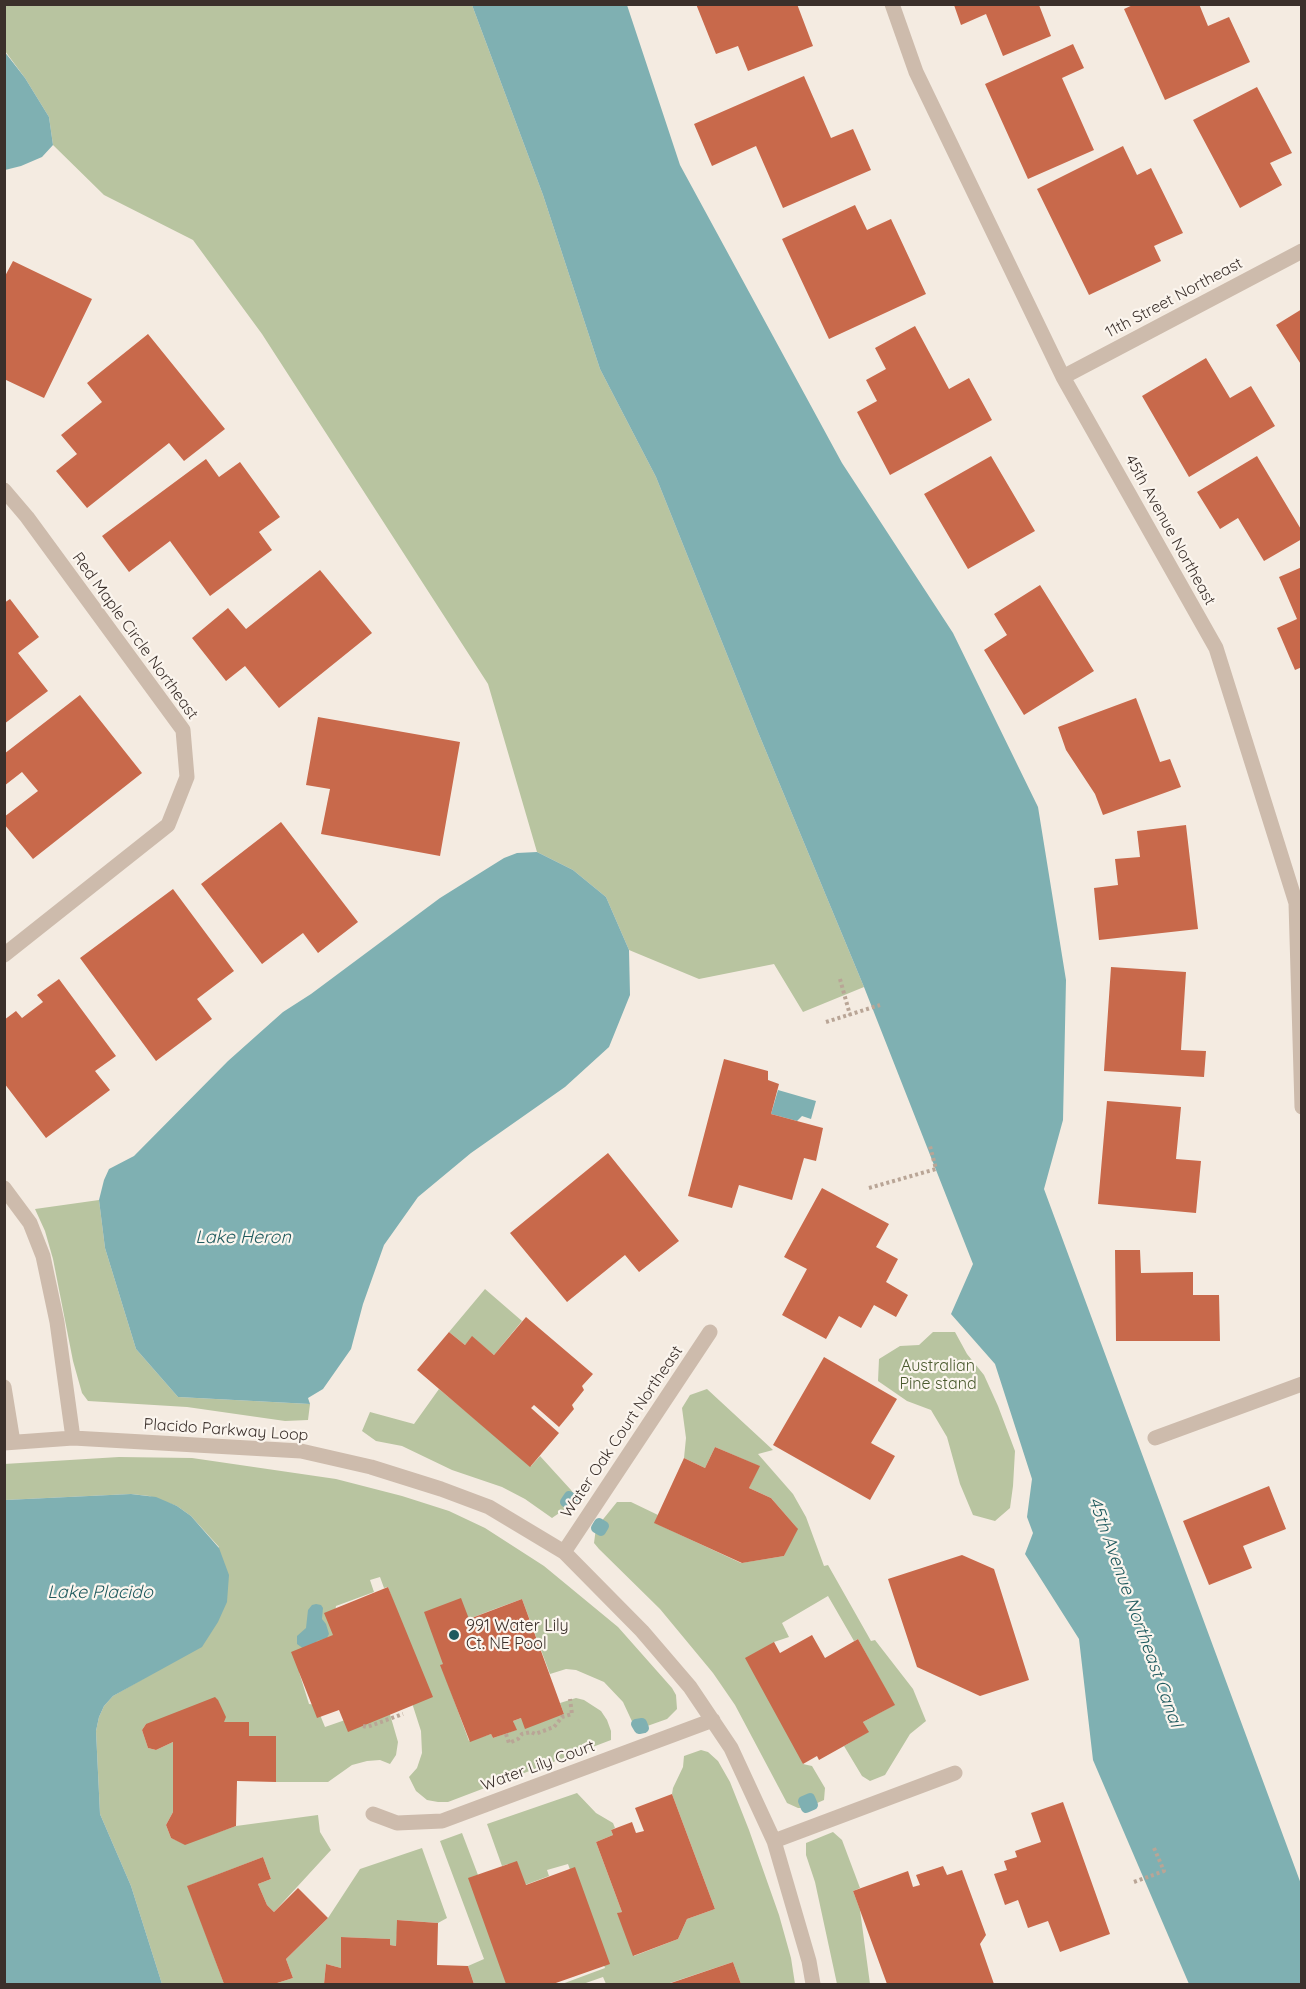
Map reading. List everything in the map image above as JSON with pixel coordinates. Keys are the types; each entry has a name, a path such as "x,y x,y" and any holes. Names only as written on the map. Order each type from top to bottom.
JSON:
{"street":[{"name":"45th Avenue Northeast","path":"892,4 916,72 1063,377 1216,648 1296,903 1302,1107"},
{"name":"11th Street Northeast","path":"1063,377 1302,251"},
{"name":"Red Maple Circle Northeast","path":"4,490 27,517 183,730 187,777 168,825 4,955"},
{"path":"4,1188 30,1223 43,1256 57,1322 73,1438"},
{"name":"Water Oak Court Northeast","path":"564,1552 710,1332"},
{"path":"1155,1438 1302,1384"},
{"path":"4,1387 9,1443"},
{"name":"Placido Parkway Loop","path":"9,1443 73,1438 301,1451 371,1467 489,1507 564,1552 642,1631 690,1687 731,1748 774,1840 809,1961 813,1984"},
{"name":"Water Lily Court","path":"373,1814 397,1822 442,1821 713,1720"},
{"path":"774,1840 955,1773"}],"path":[{"path":"840,979 850,1015"},
{"path":"826,1022 880,1005"},
{"path":"869,1188 936,1169 930,1146"},
{"path":"506,1734 509,1743 518,1739 522,1734 531,1731 535,1734 554,1727 562,1717 572,1714 570,1699"},
{"path":"363,1726 367,1727 403,1714"},
{"path":"1134,1882 1164,1871 1154,1848"}],"green space":[{"path":"5,5 472,5 543,195 600,369 656,477 758,732 864,987 803,1012 774,964 699,979 629,950 606,897 573,870 537,852 488,684 262,334 193,240 104,195 53,145 49,117 5,51"},
{"path":"99,1200 105,1248 136,1349 178,1397 310,1404 308,1420 285,1421 187,1407 88,1401 82,1393 73,1361 53,1259 45,1231 35,1209"},
{"path":"485,1289 522,1321 494,1355 472,1337 465,1345 449,1332"},
{"name":"Australian Pine stand","path":"933,1332 955,1332 967,1354 984,1375 1015,1451 1010,1508 995,1521 973,1515 960,1484 947,1437 931,1410 907,1401 878,1381 879,1359 900,1346 919,1345"},
{"path":"439,1389 531,1466 540,1456 576,1497 571,1505 552,1518 525,1499 502,1487 452,1470 402,1446 376,1441 362,1431 370,1412 414,1424"},
{"path":"707,1389 773,1450 758,1454 793,1494 806,1517 824,1566 828,1565 871,1641 875,1640 913,1689 926,1721 910,1734 885,1775 870,1781 862,1776 844,1746 868,1732 863,1722 894,1705 858,1639 854,1641 828,1596 782,1623 789,1637 774,1642 803,1764 812,1766 825,1788 824,1800 806,1808 798,1808 787,1803 735,1705 713,1673 660,1609 594,1543 596,1528 617,1502 631,1502 658,1515 655,1523 741,1563 784,1556 797,1528 771,1498 749,1488 759,1466 715,1447 705,1468 684,1458 686,1438 682,1408 690,1395"},
{"path":"119,1457 192,1458 336,1479 449,1511 485,1528 544,1566 618,1627 672,1688 676,1695 677,1709 667,1719 636,1730 623,1702 604,1682 576,1670 566,1669 550,1674 522,1599 469,1619 444,1664 441,1665 469,1741 491,1734 493,1738 516,1730 513,1721 521,1718 564,1714 560,1703 576,1698 584,1700 601,1711 611,1731 611,1740 448,1802 427,1800 416,1791 409,1777 417,1768 422,1753 421,1731 412,1703 416,1664 388,1587 384,1588 380,1577 370,1580 374,1592 336,1606 335,1612 347,1645 299,1672 309,1704 316,1705 325,1727 348,1719 389,1711 398,1742 396,1755 390,1764 380,1760 352,1765 328,1782 276,1782 276,1736 249,1736 249,1722 146,1724 142,1730 148,1748 156,1750 173,1742 173,1812 166,1825 171,1838 185,1844 236,1826 318,1815 320,1832 331,1850 274,1912 267,1905 258,1884 271,1879 263,1857 188,1886 224,1984 162,1984 131,1886 100,1814 96,1731 104,1706 113,1696 167,1665 219,1547 191,1516 177,1506 149,1496 131,1494 5,1500 4,1464"},
{"path":"701,1750 708,1752 718,1761 730,1782 779,1915 791,1958 795,1984 741,1984 733,1962 667,1984 606,1984 603,1977 583,1984 562,1984 605,1968 568,1864 547,1870 549,1876 517,1888 508,1864 502,1866 487,1824 577,1793 596,1813 613,1823 615,1828 611,1830 613,1835 596,1842 622,1912 618,1913 634,1956 678,1939 687,1919 715,1909 672,1794 683,1767 684,1756"},
{"path":"833,1832 842,1840 860,1888 853,1891 860,1910 870,1984 837,1984 815,1882 806,1855 806,1843"},
{"path":"462,1833 478,1875 480,1905 509,1984 474,1984 468,1966 484,1959 440,1841"},
{"path":"422,1848 447,1918 438,1923 398,1920 396,1946 390,1945 390,1939 341,1937 341,1968 326,1964 324,1984 274,1984 293,1978 286,1959 328,1918 360,1869"}],"water":[{"name":"45th Avenue Northeast Canal","path":"472,5 627,5 680,165 842,463 953,633 1038,807 1066,980 1063,1120 1044,1189 1301,1884 1301,1984 1189,1984 1093,1760 1079,1639 1025,1554 1033,1533 1027,1517 1032,1479 995,1364 951,1314 973,1264 864,987 758,732 656,477 600,369 543,195"},
{"path":"4,51 25,78 49,117 53,145 42,157 5,170"},
{"name":"Lake Heron","path":"537,852 573,870 606,897 629,950 630,995 609,1047 565,1087 471,1153 418,1197 384,1245 363,1304 351,1349 323,1389 308,1398 310,1404 178,1397 136,1349 105,1248 99,1200 109,1169 134,1156 228,1061 283,1012 311,994 440,898 504,858 517,853"},
{"path":"778,1090 816,1101 811,1119 802,1116 797,1121 771,1114"},
{"name":"Lake Placido","path":"131,1494 156,1497 177,1506 191,1516 219,1548 229,1575 227,1602 218,1622 202,1647 113,1696 104,1706 96,1731 100,1814 131,1886 162,1984 5,1984 5,1500"},
{"path":"316,1604 323,1608 322,1619 329,1634 327,1638 317,1641 312,1648 304,1649 297,1644 297,1636 306,1628 308,1610"}],"building":[{"path":"696,4 797,4 813,46 748,71 738,46 716,54"},
{"path":"1135,4 1199,4 1208,26 1229,17 1250,62 1165,100 1124,9"},
{"path":"954,5 1039,5 1051,36 1003,56 986,14 961,25"},
{"path":"1073,44 1084,68 1062,78 1094,150 1028,179 985,84"},
{"path":"804,76 831,138 853,129 871,170 783,208 756,146 712,166 694,124"},
{"path":"1257,87 1292,153 1270,163 1282,185 1240,208 1193,120"},
{"path":"1123,146 1137,175 1151,168 1183,233 1154,246 1161,261 1089,295 1037,189"},
{"path":"855,205 867,230 891,219 926,294 829,339 782,239"},
{"path":"13,261 92,299 44,398 4,379 4,278"},
{"path":"1302,309 1302,366 1276,325"},
{"path":"915,326 949,389 969,378 992,420 890,475 857,412 877,401 866,380 886,369 875,348"},
{"path":"148,334 225,429 184,461 169,443 87,508 56,471 77,454 61,435 102,402 87,383"},
{"path":"1206,358 1230,398 1251,386 1275,426 1189,477 1142,396"},
{"path":"991,456 1035,531 968,569 924,494"},
{"path":"1257,456 1302,531 1302,539 1264,561 1238,518 1220,529 1197,492"},
{"path":"206,459 219,477 240,462 280,517 259,532 272,550 210,596 170,541 129,572 102,536"},
{"path":"1302,567 1302,667 1295,670 1277,628 1297,619 1279,577"},
{"path":"320,570 372,633 279,708 245,666 226,681 192,638 228,608 246,629"},
{"path":"1040,585 1094,671 1024,715 984,650 1007,635 994,614"},
{"path":"10,599 39,637 18,653 48,691 4,724 4,603"},
{"path":"80,695 142,773 33,859 4,824 4,817 38,791 22,772 4,786 4,754"},
{"path":"1136,698 1160,762 1170,759 1181,787 1103,815 1095,794 1066,750 1058,727"},
{"path":"318,717 460,742 440,856 321,834 330,789 306,785"},
{"path":"281,822 358,922 318,953 303,933 262,964 201,884"},
{"path":"1186,825 1198,929 1099,940 1094,888 1118,885 1115,859 1140,857 1137,831"},
{"path":"173,889 234,971 197,999 212,1019 156,1061 80,958"},
{"path":"1111,967 1186,972 1181,1050 1206,1051 1204,1077 1104,1071"},
{"path":"59,979 116,1056 95,1071 110,1090 46,1138 4,1083 4,1020 16,1011 22,1018 43,1002 37,995"},
{"path":"724,1059 768,1071 768,1080 779,1084 771,1114 823,1128 816,1161 804,1158 792,1200 739,1185 732,1208 688,1196"},
{"path":"1107,1101 1181,1107 1176,1159 1201,1161 1196,1213 1098,1204"},
{"path":"608,1153 679,1241 639,1272 625,1255 567,1302 510,1233"},
{"path":"822,1188 889,1224 876,1247 898,1259 886,1282 908,1295 896,1317 874,1305 861,1328 839,1316 826,1339 782,1315 807,1269 784,1257"},
{"path":"1115,1250 1140,1250 1141,1273 1193,1272 1193,1295 1219,1295 1220,1341 1116,1341"},
{"path":"526,1317 593,1374 582,1386 584,1390 572,1405 574,1409 559,1427 534,1405 531,1408 559,1433 530,1467 417,1370 449,1332 465,1345 472,1336 494,1355"},
{"path":"824,1357 897,1399 871,1443 895,1456 870,1500 773,1445"},
{"path":"715,1447 760,1466 749,1488 771,1498 798,1529 784,1556 742,1563 654,1523 684,1458 705,1468"},
{"path":"1269,1486 1286,1529 1243,1546 1252,1568 1209,1585 1183,1521"},
{"path":"962,1555 994,1569 1029,1680 980,1696 917,1667 888,1579"},
{"path":"388,1587 433,1697 348,1732 339,1710 317,1718 291,1652 333,1635 324,1613"},
{"path":"461,1598 469,1619 522,1599 564,1714 525,1729 521,1718 513,1721 517,1730 493,1738 491,1734 470,1742 440,1665 443,1664 424,1612"},
{"path":"812,1635 825,1658 858,1639 895,1705 863,1722 869,1732 819,1760 817,1756 803,1764 745,1658 774,1642 780,1653"},
{"path":"215,1697 226,1717 224,1722 249,1722 249,1736 276,1736 276,1782 237,1781 236,1826 185,1845 171,1838 166,1825 173,1812 173,1742 156,1750 148,1748 142,1730 146,1724"},
{"path":"672,1794 715,1909 687,1919 678,1939 633,1956 617,1913 622,1912 596,1842 613,1835 611,1830 632,1822 636,1833 644,1831 635,1808"},
{"path":"1063,1802 1110,1934 1060,1952 1048,1921 1028,1928 1018,1900 1005,1905 994,1874 1007,1870 1004,1861 1017,1857 1015,1851 1041,1842 1031,1813"},
{"path":"263,1857 271,1879 258,1884 267,1905 274,1912 298,1888 328,1918 286,1959 293,1978 274,1984 224,1984 187,1886"},
{"path":"517,1861 526,1885 575,1867 610,1964 553,1984 506,1984 468,1878"},
{"path":"943,1866 947,1875 962,1870 986,1935 980,1944 994,1984 887,1984 853,1891 908,1871 913,1887 920,1885 916,1875"},
{"path":"397,1920 438,1923 437,1965 468,1966 474,1984 324,1984 326,1964 341,1968 341,1937 390,1939 390,1945 396,1946"},
{"path":"733,1962 741,1984 668,1984"}],"waterway":[{"path":"569,1496 574,1499 571,1505 565,1502 569,1496"},
{"path":"599,1523 604,1526 601,1531 596,1528 599,1523"},
{"path":"642,1723 644,1728 639,1729 636,1724 642,1723"},
{"path":"810,1798 813,1805 806,1808 803,1801 810,1798"}],"place":[{"name":"991 Water Lily Ct. NE Pool","path":"454,1635"}]}
